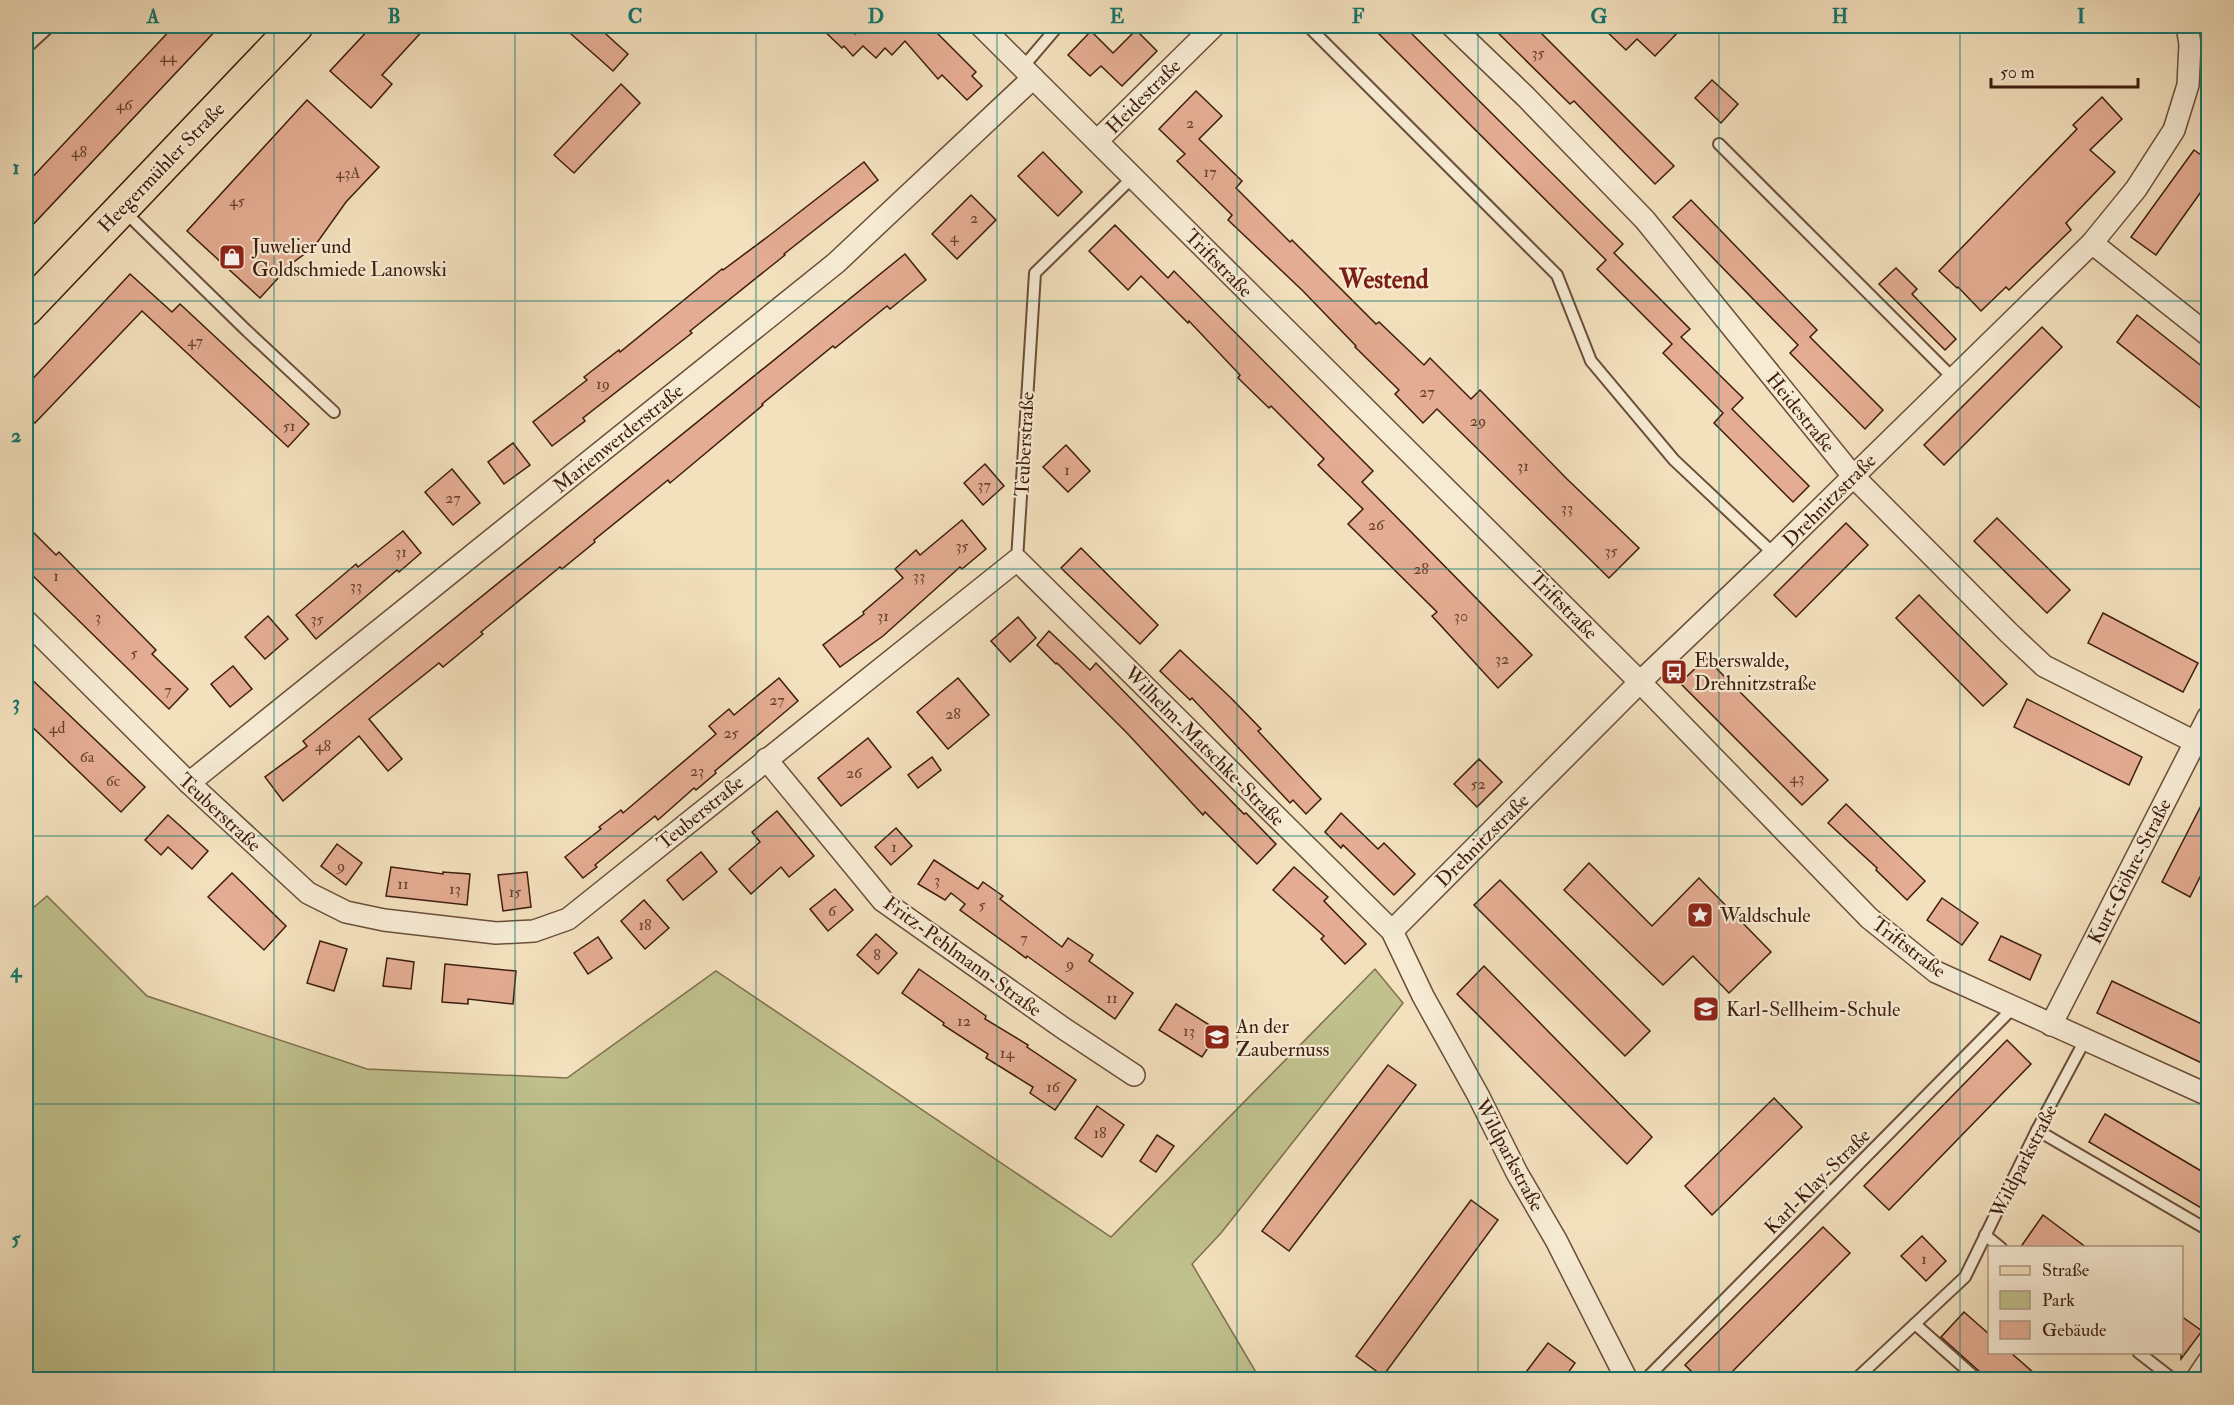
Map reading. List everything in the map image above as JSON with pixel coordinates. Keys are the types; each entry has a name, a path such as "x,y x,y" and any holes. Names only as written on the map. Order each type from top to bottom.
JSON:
{"main road":[{"name":"Heegermühler Straße","path":"26,309 296,26"}],"street":[{"name":"Triftstraße","path":"981,26 1640,682 1869,918 1936,972 2208,1095"},
{"name":"Heidestraße","path":"1097,141 1214,26"},
{"name":"Heidestraße","path":"1452,26 1526,97 1645,220 1852,476 2044,666 2195,742"},
{"name":"Drehnitzstraße","path":"1392,931 1640,682 2092,243 2136,189 2174,130 2188,85 2190,44 2187,26"},
{"name":"Marienwerderstraße","path":"189,783 836,262 1028,72"},
{"path":"2092,243 2208,335"},
{"name":"Teuberstraße","path":"26,621 189,783 308,893 346,912 384,920 496,933 534,931 568,919 1017,560"},
{"name":"Wilhelm-Matschke-Straße","path":"1017,560 1392,931"},
{"name":"Kurt-Göhre-Straße","path":"2051,1025 2208,717"},
{"name":"Fritz-Pehlmann-Straße","path":"766,759 883,901 1063,1028 1134,1075"},
{"name":"Wildparkstraße","path":"1392,931 1423,996 1478,1095 1517,1173 1556,1240 1627,1380"},
{"path":"2196,1380 2208,1362"}],"lane":[{"path":"26,48 50,26"},
{"path":"1028,72 1058,26"},
{"path":"1308,26 1557,275 1591,361 1674,459 1774,554"},
{"path":"1719,144 1953,378"},
{"name":"Teuberstraße","path":"1017,560 1035,273 1133,177"},
{"path":"121,208 334,412"},
{"name":"Karl-Klay-Straße","path":"1645,1380 2014,1007"},
{"name":"Wildparkstraße","path":"1855,1380 1965,1277 2037,1130 2085,1040"},
{"path":"2037,1130 2208,1230"},
{"path":"1985,1235 1999,1246"},
{"path":"1915,1324 1978,1380"},
{"path":"2139,1354 2174,1380"}],"green space":[{"path":"47,896 147,996 367,1069 567,1078 716,971 1111,1237 1375,969 1403,1003 1221,1233 1192,1264 1260,1379 26,1379 26,914"}],"building":[{"path":"174,26 220,26 26,232 26,184"},
{"path":"372,26 427,26 382,75 392,84 371,108 330,71"},
{"path":"578,26 597,26 628,54 613,71 571,34"},
{"path":"819,26 846,26 855,34 864,26 872,33 879,26 930,26 976,72 972,76 982,86 967,100 942,75 938,79 905,41 892,55 885,48 876,58 863,46 853,56"},
{"path":"1371,26 1404,26 1623,244 1614,253 1690,329 1681,337 1743,398 1732,409 1809,486 1793,502 1714,423 1723,413 1663,353 1672,344 1597,269 1606,260"},
{"path":"1491,26 1534,26 1674,166 1655,184 1574,101 1570,104"},
{"path":"1601,26 1684,26 1655,56 1637,39 1626,50"},
{"path":"1136,30 1157,51 1122,86 1101,66 1090,76 1068,55 1091,31 1113,53"},
{"path":"1712,80 1738,104 1721,123 1695,98"},
{"path":"621,84 640,103 574,173 554,155"},
{"path":"1196,91 1222,116 1199,139 1242,181 1236,188 1376,324 1379,322 1424,365 1430,358 1471,399 1480,390 1567,479 1639,548 1609,578 1437,409 1423,423 1395,394 1399,390 1303,291 1228,220 1232,215 1177,161 1185,154 1159,129"},
{"path":"2102,97 2122,119 2090,150 2115,172 2066,223 2071,230 2009,290 2006,287 1981,311 1939,271 2077,129 2073,125"},
{"path":"307,100 379,167 346,202 314,247 291,264 260,298 187,231"},
{"path":"2194,150 2208,160 2208,182 2156,255 2131,237"},
{"path":"1043,152 1082,192 1058,216 1018,176"},
{"path":"864,162 878,180 690,331 692,333 583,418 585,421 552,446 533,422 587,380 584,377 619,350 620,352 722,269"},
{"path":"971,195 996,220 957,259 932,234"},
{"path":"1691,200 1817,330 1810,337 1883,410 1865,429 1790,353 1798,345 1673,217"},
{"path":"1115,225 1168,278 1174,271 1373,471 1362,482 1532,655 1498,688 1432,616 1437,612 1348,524 1363,509 1318,465 1324,459 1271,406 1269,408 1238,378 1240,375 1189,321 1188,323 1141,276 1128,290 1089,251"},
{"path":"905,254 926,280 890,309 887,306 835,348 833,346 670,483 668,480 562,569 560,567 481,632 483,634 443,667 439,663 369,719 402,759 388,771 359,736 283,801 265,777 307,746 303,741"},
{"path":"1896,268 1917,289 1912,294 1956,339 1945,350 1879,284"},
{"path":"130,274 172,312 180,304 309,424 288,447 142,311 35,423 26,415 26,386"},
{"path":"2137,315 2208,371 2208,414 2117,342"},
{"path":"2042,327 2062,347 1944,465 1924,445"},
{"path":"513,443 530,465 504,484 488,462"},
{"path":"1066,445 1090,471 1068,492 1043,467"},
{"path":"985,464 1004,486 983,505 964,483"},
{"path":"452,469 480,503 453,525 425,492"},
{"path":"1997,518 2070,590 2047,613 1974,541"},
{"path":"962,520 986,549 962,569 960,567 883,636 840,667 823,645 864,614 863,612 903,578 895,569 916,550 920,555"},
{"path":"1846,523 1868,545 1796,617 1774,595"},
{"path":"26,525 56,555 59,552 156,650 152,654 188,689 169,709 26,569"},
{"path":"403,531 421,553 399,572 397,570 316,639 296,615 356,564 358,567"},
{"path":"1081,548 1158,625 1140,644 1061,568"},
{"path":"1919,595 2007,684 1983,706 1896,618"},
{"path":"2103,613 2198,663 2183,692 2088,643"},
{"path":"268,616 288,639 265,659 245,637"},
{"path":"1018,617 1036,638 1010,662 991,641"},
{"path":"1049,631 1090,670 1096,663 1276,844 1257,864 1205,812 1203,815 1127,733 1037,645"},
{"path":"1180,650 1261,729 1258,731 1321,799 1306,814 1293,800 1290,803 1192,698 1190,700 1160,671"},
{"path":"1706,658 1828,780 1802,805 1680,683"},
{"path":"233,666 252,689 230,707 211,684"},
{"path":"26,674 145,787 121,812 26,721"},
{"path":"779,678 798,701 715,771 716,773 696,790 694,788 658,820 655,816 595,865 597,867 583,878 565,857 621,810 623,813 716,734 709,726 729,709 734,715"},
{"path":"958,678 989,715 948,749 917,712"},
{"path":"2027,699 2142,757 2129,785 2014,727"},
{"path":"868,738 891,767 841,806 818,778"},
{"path":"932,757 941,770 918,788 908,775"},
{"path":"1479,759 1502,782 1477,807 1454,784"},
{"path":"2208,792 2208,861 2190,897 2162,882"},
{"path":"1846,804 1925,881 1907,900 1876,870 1877,868 1828,823"},
{"path":"777,811 814,856 789,877 781,867 751,894 729,869 760,842 752,832"},
{"path":"1341,813 1378,849 1384,843 1415,874 1394,895 1343,845 1341,848 1325,832"},
{"path":"168,815 208,851 192,869 168,847 161,855 145,840"},
{"path":"896,828 912,846 891,865 875,847"},
{"path":"337,844 362,863 346,885 321,866"},
{"path":"701,852 717,872 683,900 667,880"},
{"path":"934,860 978,889 983,882 1003,896 1000,899 1062,947 1068,938 1093,955 1089,961 1133,993 1115,1019 960,910 965,904 951,893 945,900 918,884"},
{"path":"1589,863 1652,926 1699,878 1771,952 1729,993 1693,956 1663,985 1564,890"},
{"path":"391,867 443,874 443,872 470,874 467,905 386,896"},
{"path":"1294,867 1328,897 1324,901 1366,944 1345,964 1321,939 1324,936 1273,890"},
{"path":"527,872 531,907 503,911 498,875"},
{"path":"232,873 286,926 264,950 208,897"},
{"path":"1500,880 1650,1031 1625,1056 1474,905"},
{"path":"835,889 853,910 828,931 810,909"},
{"path":"1942,898 1978,923 1962,945 1927,920"},
{"path":"644,900 669,928 645,949 621,921"},
{"path":"876,934 897,953 878,974 857,955"},
{"path":"2001,936 2041,955 2030,980 1989,960"},
{"path":"598,937 612,958 588,974 574,953"},
{"path":"320,941 347,949 334,991 307,983"},
{"path":"387,958 414,962 411,989 383,986"},
{"path":"445,964 516,971 513,1004 468,999 468,1004 442,1002"},
{"path":"1484,966 1652,1137 1627,1164 1457,994"},
{"path":"919,969 986,1016 985,1019 1028,1045 1027,1047 1076,1080 1055,1110 1030,1093 1033,1087 986,1058 988,1054 943,1025 944,1023 902,993"},
{"path":"2112,981 2208,1027 2208,1066 2097,1013"},
{"path":"1176,1004 1219,1031 1202,1057 1159,1030"},
{"path":"2007,1040 2031,1064 1889,1210 1864,1186"},
{"path":"1388,1065 1416,1085 1289,1251 1262,1231"},
{"path":"1774,1098 1802,1127 1712,1215 1685,1186"},
{"path":"1097,1106 1124,1125 1102,1157 1075,1138"},
{"path":"2105,1114 2208,1175 2208,1212 2089,1142"},
{"path":"1157,1135 1174,1146 1156,1172 1140,1161"},
{"path":"1471,1200 1498,1220 1383,1376 1356,1356"},
{"path":"2043,1215 2084,1246 2021,1246"},
{"path":"1823,1227 1850,1253 1724,1380 1700,1380 1685,1365"},
{"path":"1922,1236 1946,1261 1926,1281 1901,1256"},
{"path":"1964,1312 1988,1333 1988,1354 2012,1354 2042,1380 1989,1380 1941,1337"},
{"path":"2183,1317 2202,1331 2181,1359 2181,1354 2183,1354"},
{"path":"1548,1343 1575,1363 1563,1380 1520,1380"}],"place":[{"name":"Juwelier und Goldschmiede Lanowski","path":"232,257"},
{"name":"Eberswalde, Drehnitzstraße","path":"1674,672"},
{"name":"Waldschule","path":"1700,915"},
{"name":"Karl-Sellheim-Schule","path":"1706,1009"},
{"name":"An der Zaubernuss","path":"1217,1037"}],"district":[{"name":"Westend","path":"1384,279"}]}
